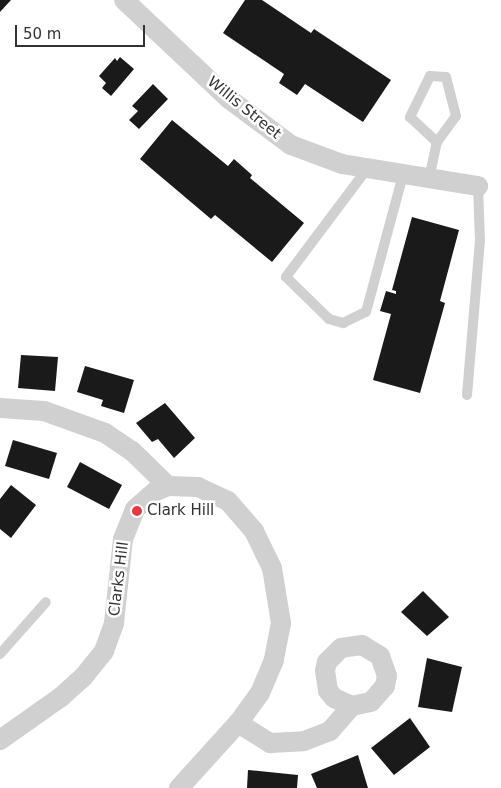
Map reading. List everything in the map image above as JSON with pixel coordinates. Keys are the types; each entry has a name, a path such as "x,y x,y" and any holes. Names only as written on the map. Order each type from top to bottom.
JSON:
{"street":[{"name":"Willis Street","path":"124,0 229,99 271,132 314,155 368,169 478,186"},
{"path":"0,408 44,411 105,433 132,451 168,486"},
{"name":"Clarks Hill","path":"0,740 61,697 84,676 104,651 114,623 128,523 145,498 168,486 198,487 228,501 254,531 272,568 280,606 278,641 268,678 238,723 179,788"},
{"path":"238,723 259,738 285,744 330,731 352,706"}],"lane":[{"path":"429,179 437,142 456,116 446,76 430,76 410,117 437,142"},
{"path":"368,169 286,278 329,319 343,323 366,312 403,175"},
{"path":"467,395 480,241 478,186"},
{"path":"0,654 46,602"}],"building":[{"path":"0,0 11,0 0,12"},
{"path":"245,0 262,0 311,33 314,29 391,80 363,122 305,84 297,95 279,83 284,74 223,33"},
{"path":"120,57 134,69 111,96 102,88 106,83 99,76 115,58 117,61"},
{"path":"153,84 168,99 139,129 129,120 138,111 132,106"},
{"path":"172,120 228,166 234,159 252,175 250,178 304,223 272,262 215,215 211,219 140,159"},
{"path":"412,217 459,230 440,301 445,303 420,393 373,380 391,314 380,311 386,291 396,294 396,291 392,290"},
{"path":"21,355 58,357 55,391 18,388"},
{"path":"85,366 134,380 124,413 101,406 103,400 77,392"},
{"path":"165,403 195,438 174,458 158,439 152,442 136,423"},
{"path":"13,440 57,453 49,479 5,466"},
{"path":"80,462 122,485 109,509 67,487"},
{"path":"11,485 36,505 11,538 0,529 0,499"},
{"path":"423,591 449,617 427,636 401,612"},
{"path":"427,658 462,667 452,712 418,707"},
{"path":"410,718 430,747 394,775 371,748"},
{"path":"358,755 368,788 317,788 311,774"},
{"path":"248,770 298,775 297,788 247,788"}],"place":[{"name":"Clark Hill","path":"137,511"}]}
